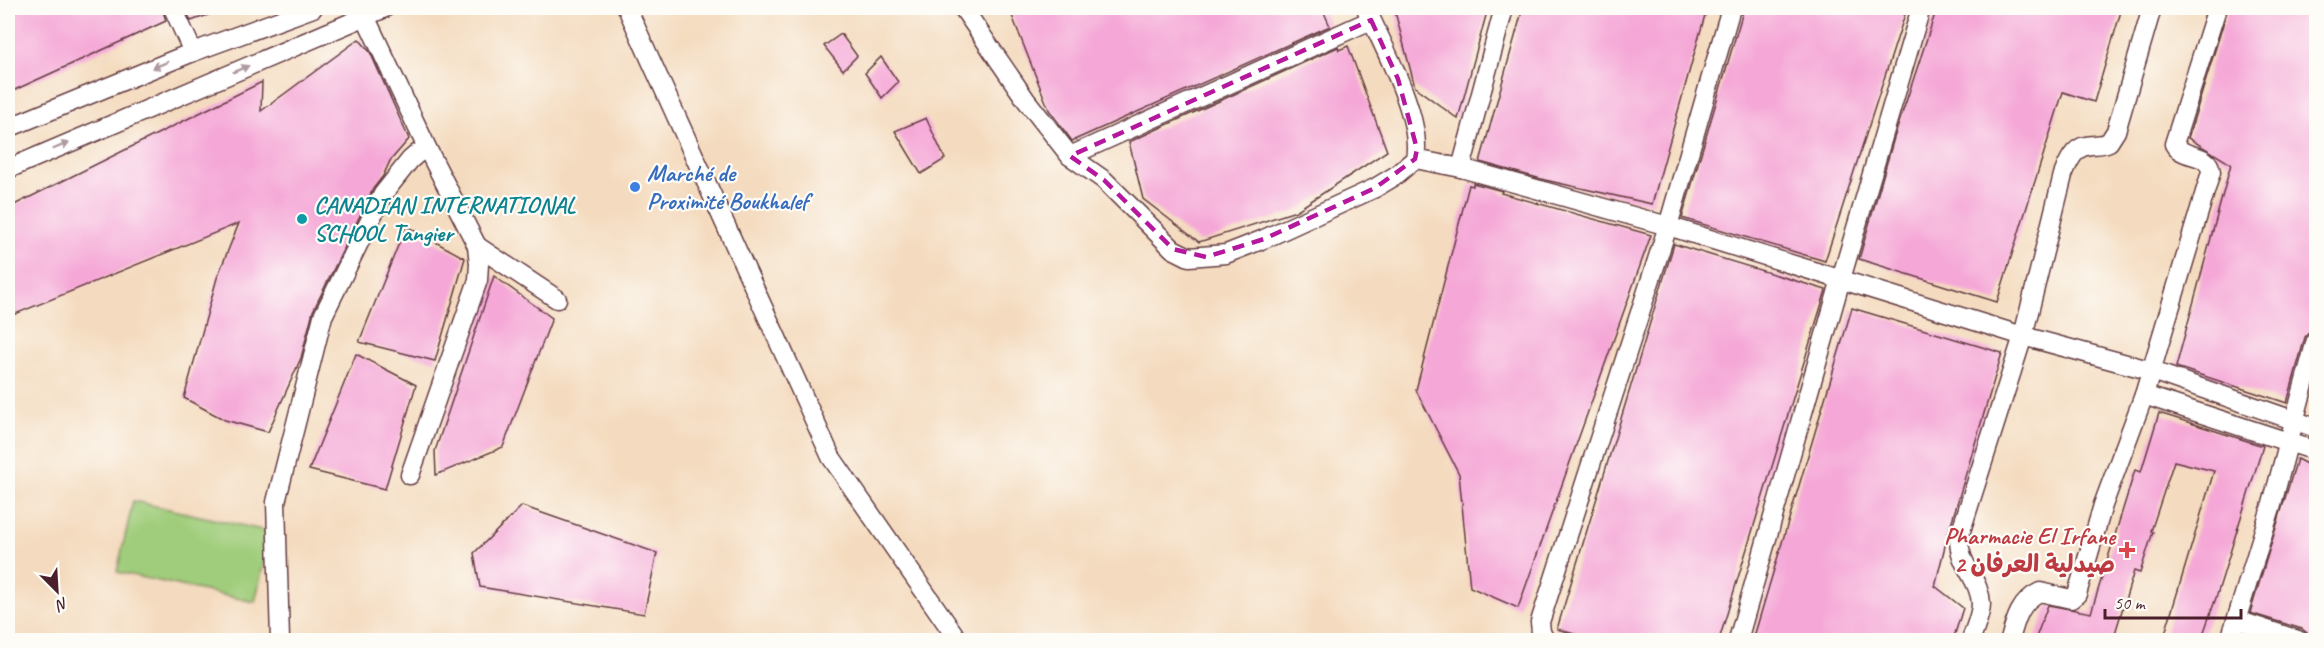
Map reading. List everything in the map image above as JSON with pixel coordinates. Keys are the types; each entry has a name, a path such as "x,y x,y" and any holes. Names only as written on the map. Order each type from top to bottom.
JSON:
{"street":[{"path":"173,8 193,52"},
{"path":"8,128 294,11 313,8"},
{"path":"8,169 385,8"},
{"path":"627,8 831,458 958,640"},
{"path":"963,8 1026,100 1070,156 1104,180 1173,249 1189,256 1206,257 1226,254 1365,192 1395,176 1415,159 1417,149 1409,112 1398,79 1368,14 1070,156"},
{"path":"1461,168 1504,8"},
{"path":"1545,640 1540,622 1668,226 1731,8"},
{"path":"1738,640 1921,8"},
{"path":"1971,640 1981,606 1978,591 1960,554 1959,537 2023,336 2063,176 2070,159 2080,148 2087,145 2097,147 2109,142 2116,131 2152,8"},
{"path":"2010,640 2022,607 2027,600 2040,592 2072,598 2077,594 2103,505 2152,371 2211,172 2210,165 2205,159 2180,151 2174,144 2217,8"},
{"path":"365,16 428,150 477,246 479,264 478,280 410,475"},
{"path":"280,640 276,502 323,316 383,194 410,160 418,153 428,150"},
{"path":"1415,159 1461,168 1668,226 2023,336 2152,371 2316,428"},
{"path":"477,246 557,299"},
{"path":"2230,640 2289,443 2316,340"},
{"path":"2144,395 2316,451"},
{"path":"2237,620 2298,640"}],"highlighted area":[{"path":"1371,20 1398,79 1417,149 1415,159 1375,188 1264,239 1206,257 1173,249 1104,180 1070,156"}],"green space":[{"path":"133,501 271,532 255,602 117,572"}],"building":[{"path":"8,8 162,8 166,21 8,93"},
{"path":"185,8 225,8 225,9 191,21"},
{"path":"1009,8 1322,8 1330,26 1072,141 1049,110"},
{"path":"1394,8 1488,8 1458,119 1415,87"},
{"path":"1523,8 1707,8 1652,204 1545,180 1480,162"},
{"path":"1744,8 1907,8 1825,261 1682,218"},
{"path":"1937,8 2122,8 2094,102 2063,92 1997,302 1859,259 1894,138"},
{"path":"2228,8 2316,8 2316,314 2311,330 2305,337 2287,403 2176,367 2231,164 2188,138"},
{"path":"841,34 857,56 843,70 824,46"},
{"path":"359,39 370,52 409,139 390,161 383,176 373,189 313,311 301,358 268,432 225,420 184,398 217,278 239,223 8,317 8,208 262,82 261,111"},
{"path":"1348,46 1387,151 1296,211 1199,242 1143,199 1129,142 1338,47 1339,50"},
{"path":"881,57 898,82 882,98 865,73"},
{"path":"926,118 945,159 921,174 895,131"},
{"path":"1473,183 1651,235 1518,608 1470,587 1459,474 1416,390 1469,185 1473,186"},
{"path":"406,226 465,258 435,361 359,342"},
{"path":"1674,244 1826,290 1719,640 1595,640 1557,629"},
{"path":"494,276 552,318 503,447 436,475 435,451"},
{"path":"1852,308 2002,353 1948,534 1935,586 1963,608 1953,640 1753,640"},
{"path":"356,354 416,385 385,489 309,470"},
{"path":"2159,413 2263,446 2201,640 2163,640 2214,471 2174,461 2140,573 2134,571 2113,640 2035,640 2048,605 2091,613 2135,470 2141,472"},
{"path":"2297,459 2316,469 2316,640 2309,640 2307,633 2302,629 2250,613"},
{"path":"522,506 657,553 644,614 480,587 474,553"}],"place":[{"name":"Marché de Proximité Boukhalef","path":"635,187"},
{"name":"CANADIAN INTERNATIONAL SCHOOL Tangier","path":"302,219"},
{"name":"Pharmacie El Irfane صيدلية العرفان 2","path":"2127,550"}]}
